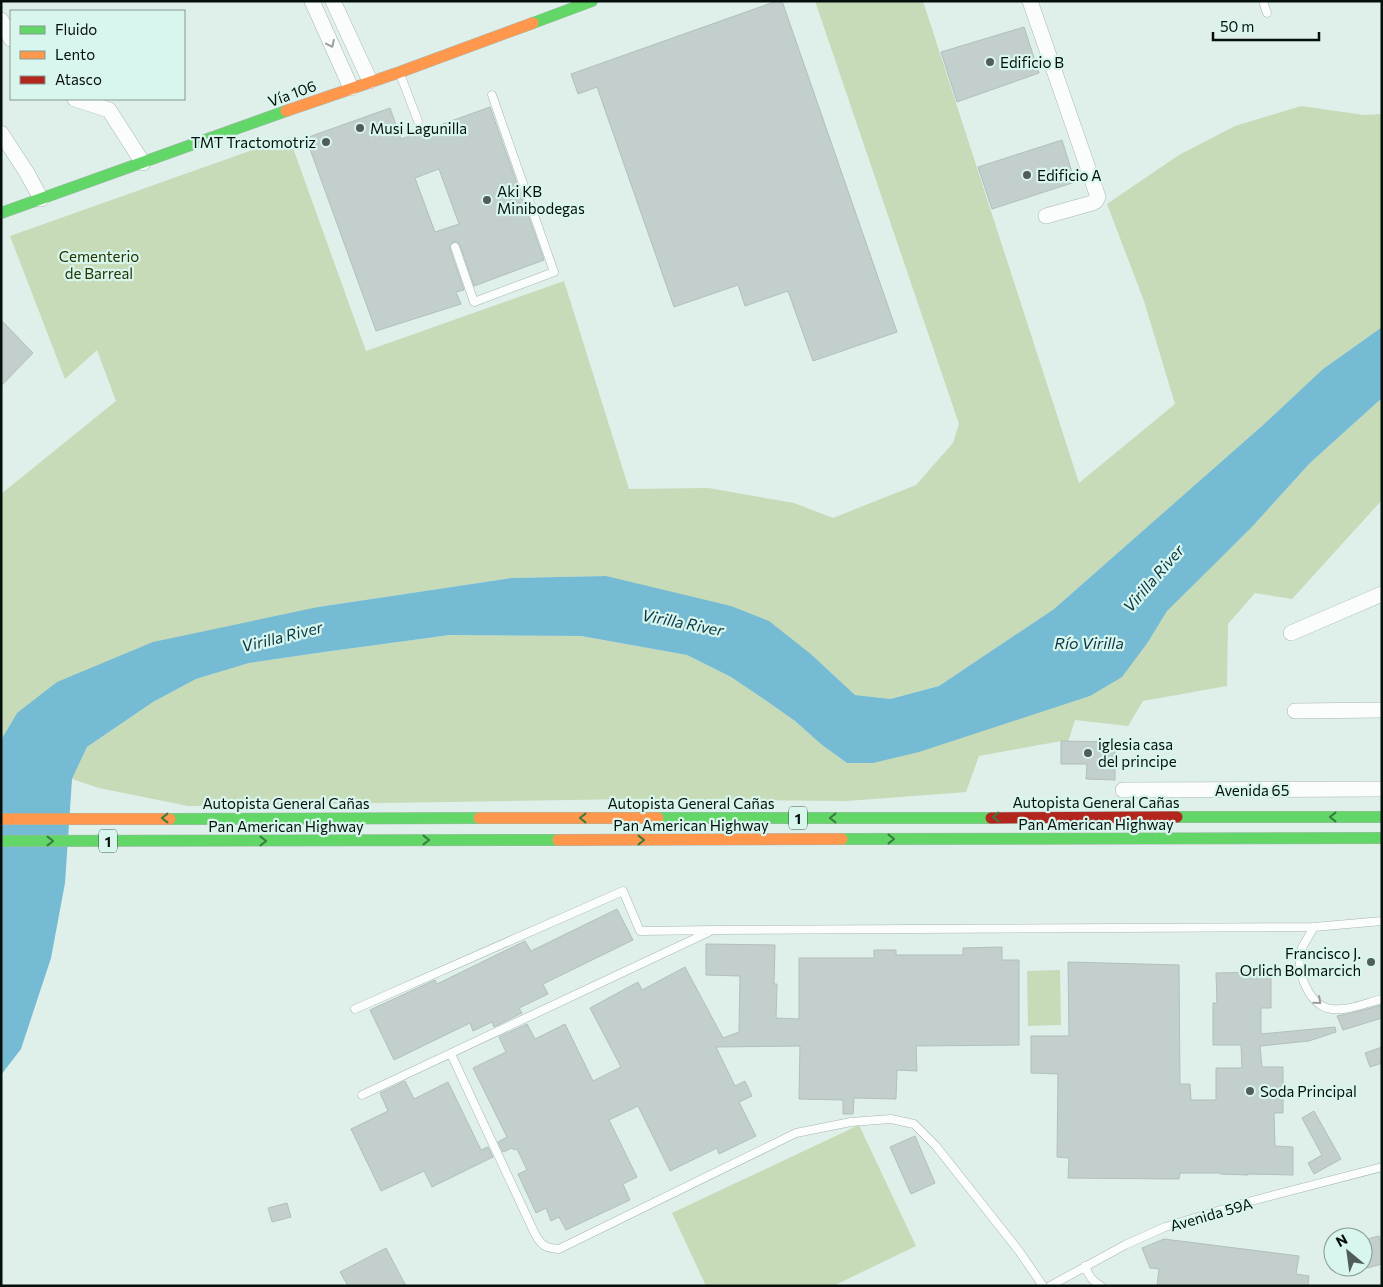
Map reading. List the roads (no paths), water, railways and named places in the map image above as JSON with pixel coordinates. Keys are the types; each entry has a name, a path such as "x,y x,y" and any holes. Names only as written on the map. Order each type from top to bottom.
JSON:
{"main road":[{"name":"Vía 106","path":"1,213 370,81 400,72 592,1"},
{"name":"Autopista General Cañas","path":"1,819 1382,817"},
{"name":"Pan American Highway","path":"1,841 1382,838"}],"street":[{"path":"312,1 351,88"},
{"path":"332,1 370,81"},
{"path":"1030,1 1098,197 1092,203 1046,216"},
{"path":"1,20 10,37"},
{"path":"78,100 109,110 143,163"},
{"path":"1,133 27,173 41,199"},
{"path":"1291,634 1382,594"},
{"path":"1295,711 1382,710"},
{"name":"Avenida 65","path":"1123,790 1382,789"}],"lane":[{"path":"1263,1 1267,13"},
{"path":"400,72 418,121"},
{"path":"455,247 474,302 554,272 492,95"},
{"path":"355,1009 622,891 640,931 1314,927 1382,921"},
{"path":"1314,927 1300,953 1300,969 1306,987 1318,1004 1331,1009 1339,1009 1382,999"},
{"path":"362,1095 716,930"},
{"path":"451,1054 535,1234 541,1244 548,1249 559,1249 796,1133 851,1122 891,1119 914,1124 936,1146 1019,1250 1043,1286"},
{"name":"Avenida 59A","path":"1050,1286 1125,1245 1165,1227 1244,1203 1382,1167"},
{"path":"1085,1266 1088,1276 1101,1286"}],"water":[{"name":"Río Virilla","path":"1382,327 1382,398 1310,463 1251,528 1167,611 1148,642 1122,677 1090,696 919,752 873,763 847,763 822,745 795,721 731,677 687,655 581,636 450,635 249,663 196,679 153,702 87,747 72,779 65,883 51,958 21,1049 1,1075 1,740 17,713 57,682 153,642 318,607 511,578 606,576 731,606 769,621 812,655 855,695 890,699 939,686 1054,609 1263,425 1323,369"}],"place":[{"name":"Edificio B","path":"990,62"},
{"name":"Musi Lagunilla","path":"360,128"},
{"name":"TMT Tractomotriz","path":"326,142"},
{"name":"Edificio A","path":"1027,175"},
{"name":"Aki KB Minibodegas","path":"487,200"},
{"name":"iglesia casa del principe","path":"1088,753"},
{"name":"Francisco J. Orlich Bolmarcich","path":"1371,962"},
{"name":"Soda Principal","path":"1250,1091"}],"park label":[{"name":"Cementerio de Barreal","path":"99,264"}],"water label":[{"name":"Virilla River","path":"1153,578"},
{"name":"Virilla River","path":"683,622"},
{"name":"Virilla River","path":"282,636"}]}
